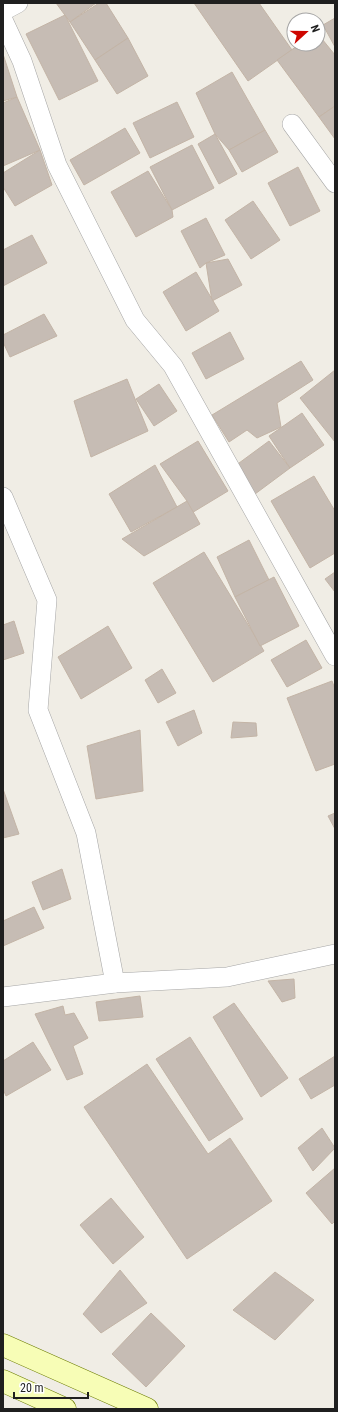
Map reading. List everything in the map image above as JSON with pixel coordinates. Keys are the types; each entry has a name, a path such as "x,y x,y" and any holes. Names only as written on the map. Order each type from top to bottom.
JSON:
{"main road":[{"path":"3,1345 147,1409"},
{"path":"3,1381 66,1409"}],"street":[{"path":"3,11 18,3"},
{"path":"3,20 22,61 57,165 135,320 173,366 335,656"},
{"path":"292,124 335,183"},
{"path":"3,496 47,600 38,710 86,833 115,983"},
{"path":"3,997 115,983 227,977 335,954"}],"building":[{"path":"56,3 96,3 70,22"},
{"path":"99,3 106,3 128,38 95,60 70,22"},
{"path":"194,3 259,3 286,41 286,52 289,52 248,81"},
{"path":"65,15 98,81 59,100 26,34"},
{"path":"335,18 335,47 326,30 326,23"},
{"path":"128,38 148,76 117,94 95,60"},
{"path":"326,44 335,55 335,106 319,117 277,60 288,52 326,52"},
{"path":"3,54 17,97 3,101"},
{"path":"232,72 265,130 229,150 215,134 196,93"},
{"path":"17,97 40,150 3,166 3,103"},
{"path":"177,102 194,137 150,158 133,123"},
{"path":"335,106 335,139 319,117"},
{"path":"125,128 140,153 84,185 70,160"},
{"path":"265,130 278,152 242,172 229,150"},
{"path":"215,134 237,174 219,184 198,144"},
{"path":"192,145 214,188 172,210 150,167"},
{"path":"40,150 52,185 15,206 3,187 3,173"},
{"path":"298,167 320,211 290,226 268,183"},
{"path":"148,171 172,210 173,217 136,237 111,192"},
{"path":"253,201 280,240 251,259 225,220"},
{"path":"206,218 225,255 206,263 200,268 181,231"},
{"path":"32,235 47,263 3,286 3,250"},
{"path":"228,259 242,285 212,301 206,263"},
{"path":"196,272 219,311 186,331 163,292"},
{"path":"44,314 57,336 10,357 3,342 3,335"},
{"path":"230,332 244,359 206,379 192,353"},
{"path":"301,361 313,380 277,403 281,427 257,438 247,430 229,442 212,415"},
{"path":"335,370 335,442 300,398"},
{"path":"127,379 148,431 91,457 74,401"},
{"path":"159,384 177,411 154,426 136,399"},
{"path":"302,413 324,445 290,468 269,436"},
{"path":"198,441 228,491 190,514 187,501 160,464"},
{"path":"269,441 290,468 255,494 235,466"},
{"path":"155,465 177,507 131,532 109,494"},
{"path":"314,476 335,511 335,553 310,568 271,501"},
{"path":"187,501 200,524 144,556 122,539"},
{"path":"249,540 269,580 235,597 217,557"},
{"path":"204,552 264,651 213,682 153,583"},
{"path":"335,572 335,592 325,579"},
{"path":"274,577 299,626 260,646 235,597"},
{"path":"14,621 24,653 3,660 3,625"},
{"path":"108,626 132,668 81,699 58,657"},
{"path":"306,640 322,668 287,687 271,660"},
{"path":"162,669 176,693 158,703 145,680"},
{"path":"332,681 335,689 335,764 316,771 287,698"},
{"path":"194,710 202,733 178,746 166,722"},
{"path":"233,722 256,723 257,736 231,738"},
{"path":"140,730 143,791 96,799 87,746"},
{"path":"3,789 19,834 3,838"},
{"path":"335,813 335,829 328,816"},
{"path":"62,869 71,899 43,910 32,882"},
{"path":"34,907 44,928 3,946 3,921"},
{"path":"294,979 295,998 282,1002 268,981"},
{"path":"140,996 143,1017 99,1021 96,1002"},
{"path":"234,1003 288,1078 261,1097 213,1017"},
{"path":"63,1006 65,1015 74,1013 88,1038 73,1046 83,1074 67,1080 35,1014"},
{"path":"190,1037 243,1119 209,1141 156,1059"},
{"path":"33,1042 51,1070 6,1096 3,1089 3,1061"},
{"path":"335,1056 335,1085 311,1099 299,1079"},
{"path":"147,1064 208,1154 230,1138 272,1201 187,1259 84,1107"},
{"path":"322,1128 335,1148 313,1171 298,1148"},
{"path":"335,1168 335,1221 332,1224 306,1193"},
{"path":"111,1198 144,1237 113,1264 80,1225"},
{"path":"120,1270 147,1303 101,1333 83,1314"},
{"path":"275,1272 314,1300 275,1340 233,1310"},
{"path":"151,1313 185,1346 146,1387 112,1354"}]}
